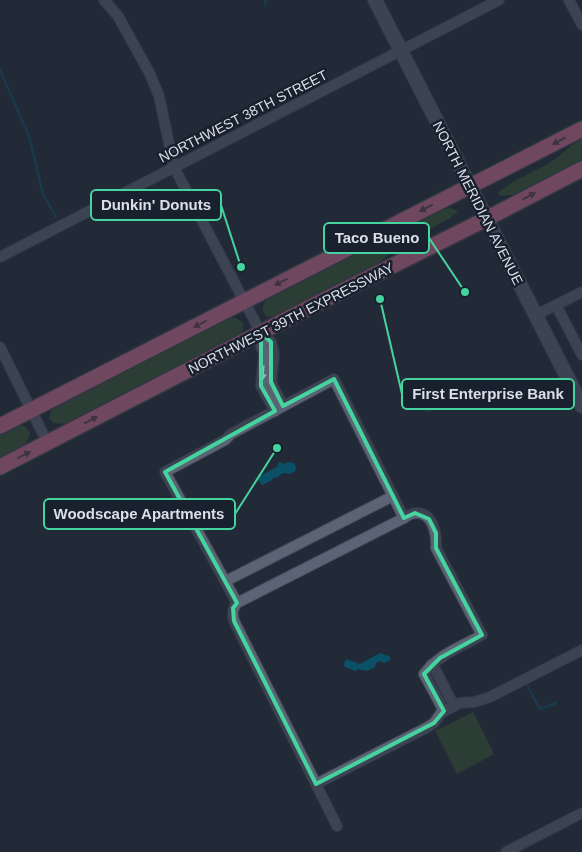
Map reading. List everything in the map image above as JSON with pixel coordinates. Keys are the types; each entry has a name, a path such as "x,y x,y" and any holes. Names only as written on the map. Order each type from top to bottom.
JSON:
{"highway":[{"path":"0,426 582,129"},
{"name":"NORTHWEST 39TH EXPRESSWAY","path":"0,467 582,169"}],"main road":[{"name":"NORTH MERIDIAN AVENUE","path":"375,0 582,406"}],"street":[{"path":"104,0 118,16 150,74 159,96 174,167 261,333 271,342 274,354 271,382 279,409"},
{"name":"NORTHWEST 38TH STREET","path":"0,257 499,0"},
{"path":"569,0 582,26"},
{"path":"536,315 582,292"},
{"path":"556,305 582,355"},
{"path":"0,347 47,442"},
{"path":"237,603 165,472 225,440 230,434 334,379 404,518"},
{"path":"226,581 393,496"},
{"path":"338,826 234,622 233,608 237,603 414,513 424,514 429,518 436,533 436,548 482,636 440,658 424,674 444,711"},
{"path":"316,784 426,728 434,723 444,711 460,703 474,702 490,697 582,650"},
{"path":"431,665 454,706"},
{"path":"506,852 582,813"}],"highlighted area":[{"path":"261,333 271,342 271,382 283,406 334,379 404,518 415,513 429,519 436,533 436,548 482,635 440,658 424,674 444,711 434,723 316,784 234,621 233,608 237,603 165,472 275,411 261,386"}],"green space":[{"path":"582,138 582,162 518,194 501,196 498,193 510,184 544,166"},
{"path":"450,208 458,211 449,219 406,241 371,269 281,315 267,317 265,314 263,308 267,299 440,210"},
{"path":"226,318 236,318 243,323 243,331 234,339 66,424 53,423 49,418 51,411 58,404"},
{"path":"16,425 24,426 30,432 29,437 23,446 0,459 0,434"},
{"path":"473,712 494,754 457,774 435,731"}],"water":[{"path":"415,396 433,402 430,412 411,407"},
{"path":"279,462 284,464 294,463 295,471 290,474 283,473 262,485 257,478 277,467"},
{"path":"380,653 389,656 391,660 384,663 380,661 376,663 375,667 367,671 357,669 356,671 345,667 346,659 360,664"}],"waterway":[{"path":"265,0 266,5"},
{"path":"0,70 29,136 43,194 56,217"},
{"path":"526,683 540,709 556,703"}],"place":[{"name":"Dunkin' Donuts","path":"241,267"},
{"name":"Taco Bueno","path":"465,292"},
{"name":"First Enterprise Bank","path":"380,299"},
{"name":"Woodscape Apartments","path":"277,448"}]}
